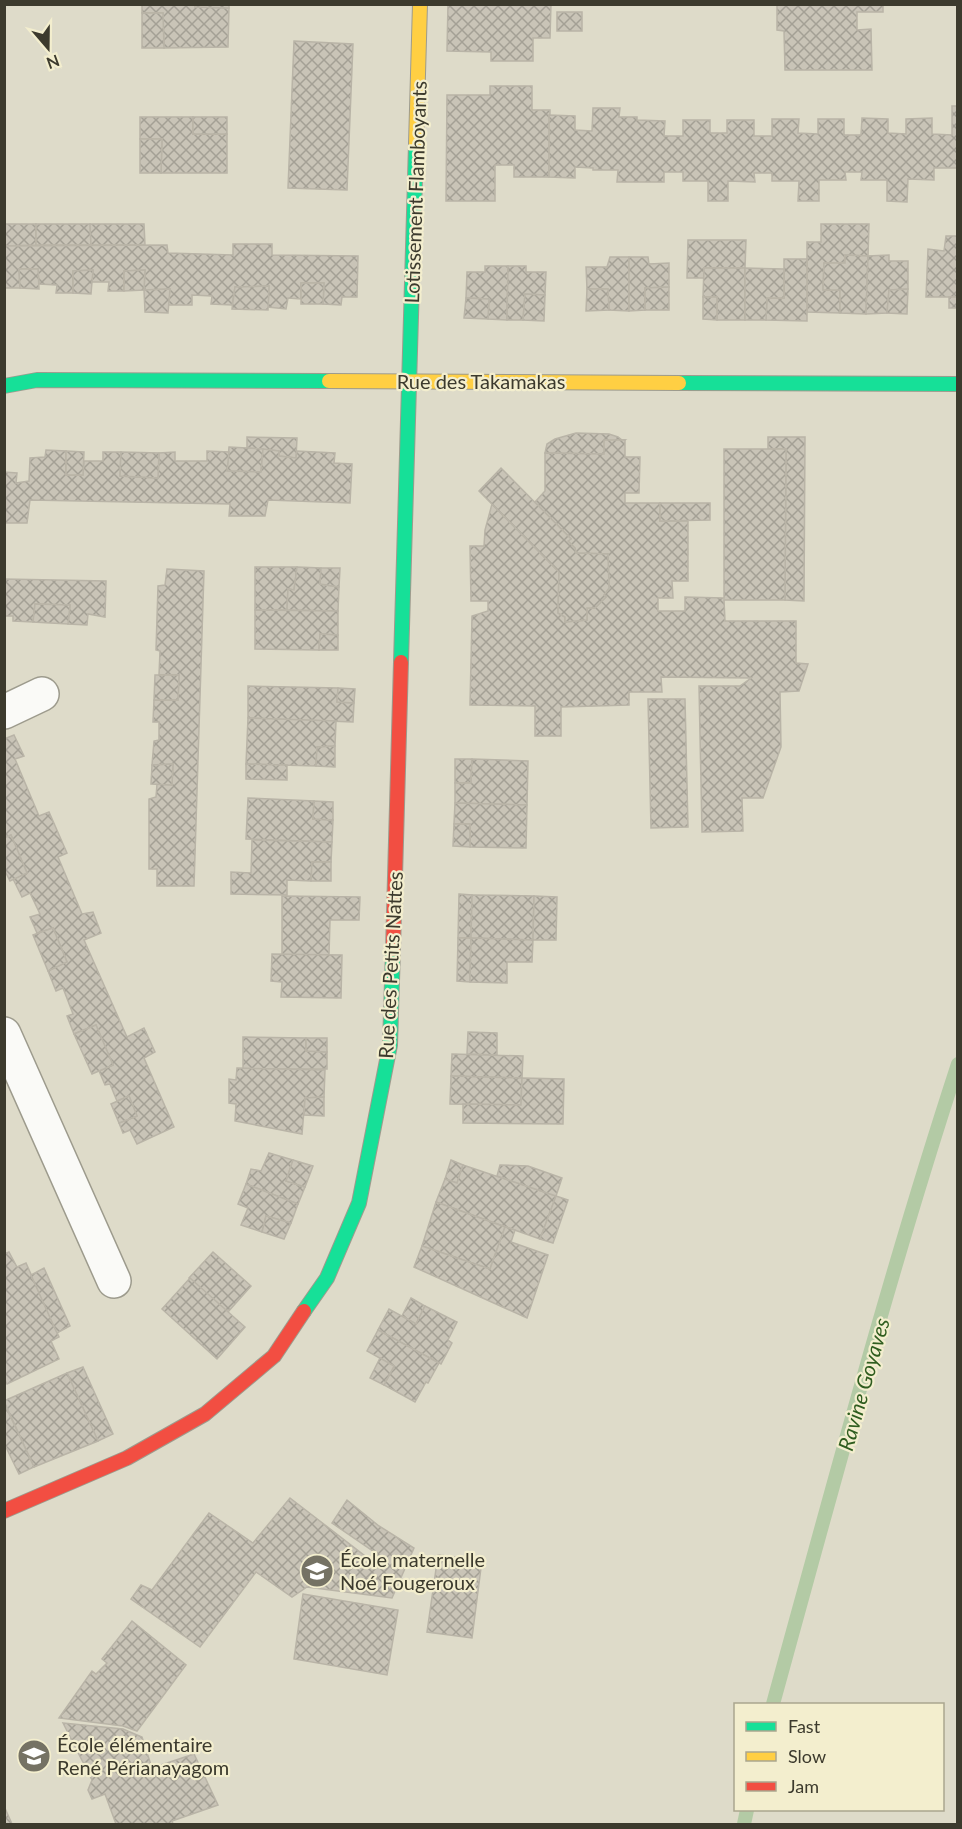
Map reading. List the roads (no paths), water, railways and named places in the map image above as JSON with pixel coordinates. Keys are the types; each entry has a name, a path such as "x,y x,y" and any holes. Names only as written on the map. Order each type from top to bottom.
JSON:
{"street":[{"name":"Lotissement Flamboyants","path":"410,380 420,4"},
{"name":"Rue des Takamakas","path":"4,386 37,380 957,384"},
{"name":"Rue des Petits Nattes","path":"4,1511 127,1458 205,1414 274,1356 327,1278 359,1203 390,1045 410,380"},
{"path":"4,712 42,694"},
{"path":"4,1034 114,1281"}],"waterway":[{"name":"Ravine Goyaves","path":"773,1703 885,1303 958,1064"},
{"name":"Ravine Goyaves","path":"744,1824 747,1811"}],"place":[{"name":"École maternelle Noé Fougeroux","path":"317,1571"},
{"name":"École élémentaire René Périanayagom","path":"34,1756"}]}
